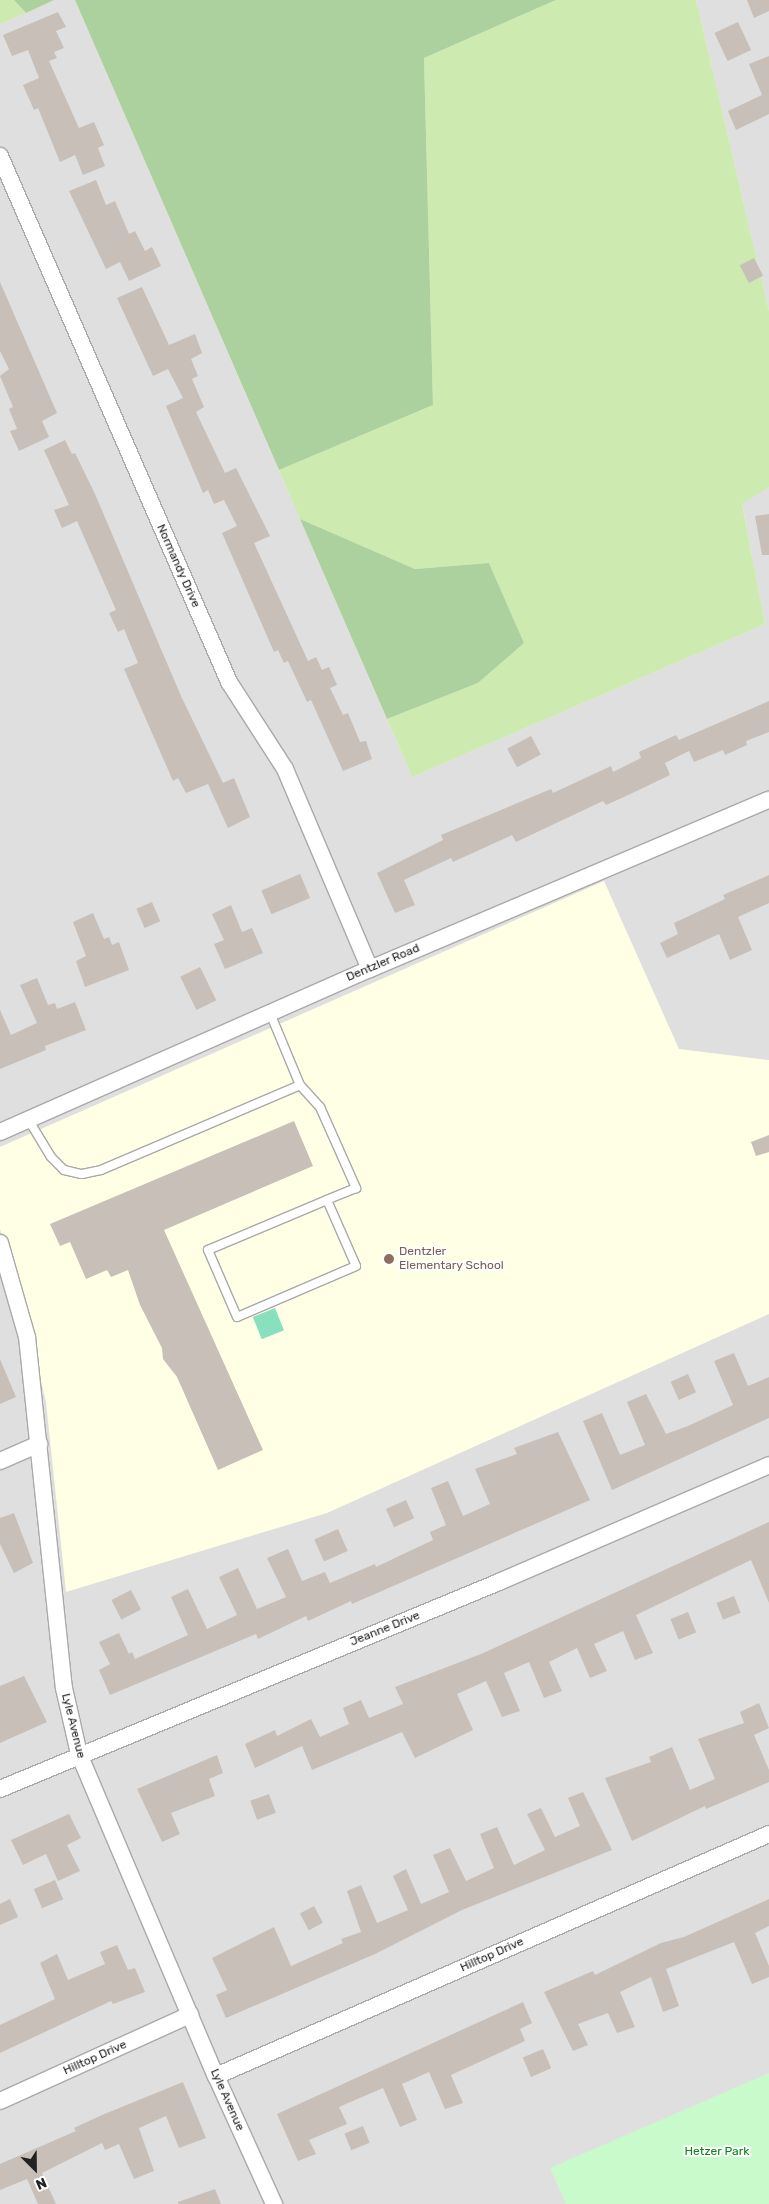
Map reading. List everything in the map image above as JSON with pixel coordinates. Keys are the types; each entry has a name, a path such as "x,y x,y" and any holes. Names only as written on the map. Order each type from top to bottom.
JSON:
{"street":[{"name":"Normandy Drive","path":"0,156 229,682 286,769 370,969"},
{"name":"Dentzler Road","path":"0,1132 370,969 769,800"},
{"name":"Lyle Avenue","path":"0,1243 27,1338 64,1688 79,1754 216,2076 274,2204"},
{"path":"0,1461 39,1444"},
{"name":"Jeanne Drive","path":"0,1789 79,1754 499,1582 769,1465"},
{"name":"Hilltop Drive","path":"216,2076 769,1834"},
{"name":"Hilltop Drive","path":"0,2101 190,2015"}],"lane":[{"path":"270,1013 300,1085 320,1107 356,1188 327,1200 208,1250 237,1317 356,1266 327,1200"},
{"path":"28,1119 51,1157 64,1170 82,1174 101,1170 300,1085"}],"shaded area":[{"path":"54,0 75,0 412,777 765,624 742,503 769,487 769,2204 0,2204 0,24"},
{"path":"696,0 769,0 769,311"},
{"name":"Dentzler Elementary School","path":"604,881 679,1049 769,1060 769,1314 327,1513 66,1592 46,1402 20,1290 0,1229 0,1147"}],"green space":[{"path":"0,0 14,0 26,13 0,24"},
{"path":"14,0 54,0 26,13"},
{"path":"75,0 556,0 424,58 433,405 279,470"},
{"path":"556,0 696,0 769,311 769,487 742,504 765,624 412,777 387,719 478,683 524,643 489,563 415,569 300,519 279,470 433,405 424,58"},
{"path":"300,519 415,569 489,563 524,643 478,683 387,719"},
{"path":"275,1308 284,1330 262,1339 253,1317"},
{"name":"Hetzer Park","path":"769,2073 769,2204 566,2204 550,2168"}],"building":[{"path":"747,0 769,0 769,11 754,18"},
{"path":"58,12 66,27 56,31 64,48 54,52 57,58 49,61 79,128 94,122 104,145 98,148 105,166 83,175 75,155 60,162 38,108 34,110 23,85 39,78 28,50 12,56 3,35"},
{"path":"738,22 751,50 728,61 714,33"},
{"path":"769,56 769,114 736,130 728,111 762,95 749,64"},
{"path":"96,180 106,205 115,201 129,234 135,231 145,251 152,247 161,266 129,281 120,262 106,269 69,191"},
{"path":"754,258 763,276 749,283 740,265"},
{"path":"0,282 57,413 42,421 49,437 19,451 10,431 17,429 9,409 13,407 0,376 9,369 0,351"},
{"path":"142,287 169,345 195,334 202,353 191,359 198,376 192,379 204,407 196,412 225,473 236,468 270,536 254,543 308,661 316,657 322,670 329,667 337,685 330,688 343,715 348,713 360,742 366,741 372,759 343,771 311,700 307,702 288,661 284,663 278,650 274,652 222,533 237,526 224,500 214,504 208,490 203,493 166,406 183,398 168,369 153,376 117,298"},
{"path":"65,440 72,454 75,453 95,494 181,696 223,783 234,778 250,817 228,828 208,784 186,793 178,778 173,781 124,669 138,663 124,629 118,632 109,613 116,610 77,521 62,528 54,510 69,505 44,450"},
{"path":"769,514 769,555 762,555 755,516"},
{"path":"769,701 769,732 746,741 747,745 725,755 723,750 694,762 689,751 665,763 670,775 624,797 606,805 603,801 516,842 512,835 453,862 451,858 404,880 415,905 395,913 377,873 443,840 441,835 551,789 553,793 611,766 613,772 641,758 639,752 676,735 679,740"},
{"path":"531,736 541,755 517,767 507,749"},
{"path":"300,874 310,898 271,914 261,890"},
{"path":"769,875 769,903 738,917 752,950 730,960 719,934 667,958 660,943 678,934 674,923 725,899 723,895"},
{"path":"152,902 160,921 145,928 136,909"},
{"path":"231,905 242,932 252,928 263,953 225,969 214,944 224,940 212,914"},
{"path":"93,913 104,939 109,937 112,945 119,942 129,970 85,987 76,961 86,956 73,922"},
{"path":"200,967 216,1000 196,1010 180,977"},
{"path":"37,978 48,1005 55,1003 57,1009 75,1002 86,1030 45,1046 46,1050 0,1069 0,1010 11,1035 37,1023 20,985"},
{"path":"294,1121 313,1166 164,1230 263,1450 218,1470 177,1377 163,1359 162,1348 140,1305 128,1270 111,1277 107,1270 86,1279 70,1242 60,1246 50,1224"},
{"path":"769,1135 769,1152 756,1156 751,1142"},
{"path":"734,1353 748,1386 769,1377 769,1418 612,1490 583,1421 602,1413 620,1455 645,1445 627,1402 646,1394 666,1434 688,1426 733,1405 714,1361"},
{"path":"0,1359 16,1397 0,1404"},
{"path":"688,1374 696,1392 679,1400 671,1382"},
{"path":"558,1432 590,1500 352,1604 351,1601 308,1621 306,1616 258,1639 256,1634 110,1695 99,1670 110,1664 99,1642 119,1633 129,1654 132,1652 135,1659 188,1635 171,1597 188,1589 207,1629 237,1615 219,1577 238,1568 257,1609 286,1597 267,1558 288,1549 302,1581 325,1572 330,1583 375,1564 376,1567 433,1540 430,1532 446,1525 431,1488 448,1481 463,1516 490,1504 475,1469 517,1454 514,1448"},
{"path":"406,1500 414,1518 394,1527 386,1509"},
{"path":"14,1513 33,1563 14,1573 0,1544 0,1518"},
{"path":"769,1522 769,1603 751,1560 636,1615 653,1653 635,1660 623,1631 594,1644 607,1671 590,1678 577,1648 549,1662 562,1691 544,1698 529,1662 504,1673 520,1711 502,1717 486,1681 457,1694 473,1730 415,1758 402,1732 312,1770 302,1746 255,1768 245,1744 275,1730 277,1736 311,1719 320,1737 349,1724 343,1708 361,1700 369,1718 403,1704 395,1687 481,1654"},
{"path":"338,1529 348,1551 324,1562 314,1540"},
{"path":"131,1590 141,1610 121,1620 111,1600"},
{"path":"734,1596 741,1613 723,1620 716,1603"},
{"path":"688,1612 696,1632 679,1640 670,1619"},
{"path":"24,1676 47,1722 0,1743 0,1686"},
{"path":"759,1703 769,1728 754,1735 769,1770 769,1782 706,1809 705,1806 632,1841 605,1778 651,1762 649,1757 672,1747 690,1790 715,1779 698,1739 744,1723 740,1712"},
{"path":"217,1755 223,1773 209,1779 215,1796 171,1813 180,1834 162,1842 137,1789"},
{"path":"583,1792 612,1850 462,1910 375,1954 226,2018 216,1995 227,1990 212,1958 274,1927 291,1966 343,1943 341,1939 361,1932 347,1891 361,1885 377,1923 408,1910 393,1876 406,1869 421,1904 449,1892 433,1855 450,1848 466,1881 494,1868 480,1834 497,1827 514,1865 545,1850 527,1814 541,1808 555,1837 580,1826 568,1798"},
{"path":"269,1794 276,1813 257,1820 250,1801"},
{"path":"69,1814 81,1838 67,1845 80,1871 58,1881 46,1854 23,1865 11,1840"},
{"path":"55,1880 63,1899 42,1908 34,1889"},
{"path":"10,1899 18,1917 0,1925 0,1904"},
{"path":"769,1899 769,1926 755,1933 769,1966 769,1977 752,1984 734,1942 666,1969 679,2006 663,2012 651,1977 620,1992 635,2027 617,2033 608,2013 578,2024 588,2045 573,2051 544,1992 593,1971 595,1975 661,1943 684,1937"},
{"path":"314,1906 323,1923 309,1930 300,1914"},
{"path":"117,1945 128,1970 135,1968 145,1992 113,2004 111,2001 0,2053 0,2025 55,1999 40,1963 57,1954 68,1980 105,1964 100,1952"},
{"path":"523,2002 532,2023 520,2029 525,2041 451,2075 463,2103 445,2109 429,2072 402,2084 417,2120 400,2127 383,2088 339,2107 347,2124 309,2140 316,2154 298,2161 277,2114"},
{"path":"543,2049 551,2068 531,2077 523,2058"},
{"path":"183,2082 206,2138 179,2148 166,2116 139,2128 154,2171 134,2179 119,2144 105,2150 102,2143 42,2173 56,2204 38,2204 27,2179 0,2190 0,2164 76,2131 74,2128 102,2115"},
{"path":"363,2126 370,2143 351,2150 344,2133"},
{"path":"215,2189 221,2204 178,2204 178,2202"}],"place":[{"name":"Dentzler Elementary School","path":"389,1259"}]}
